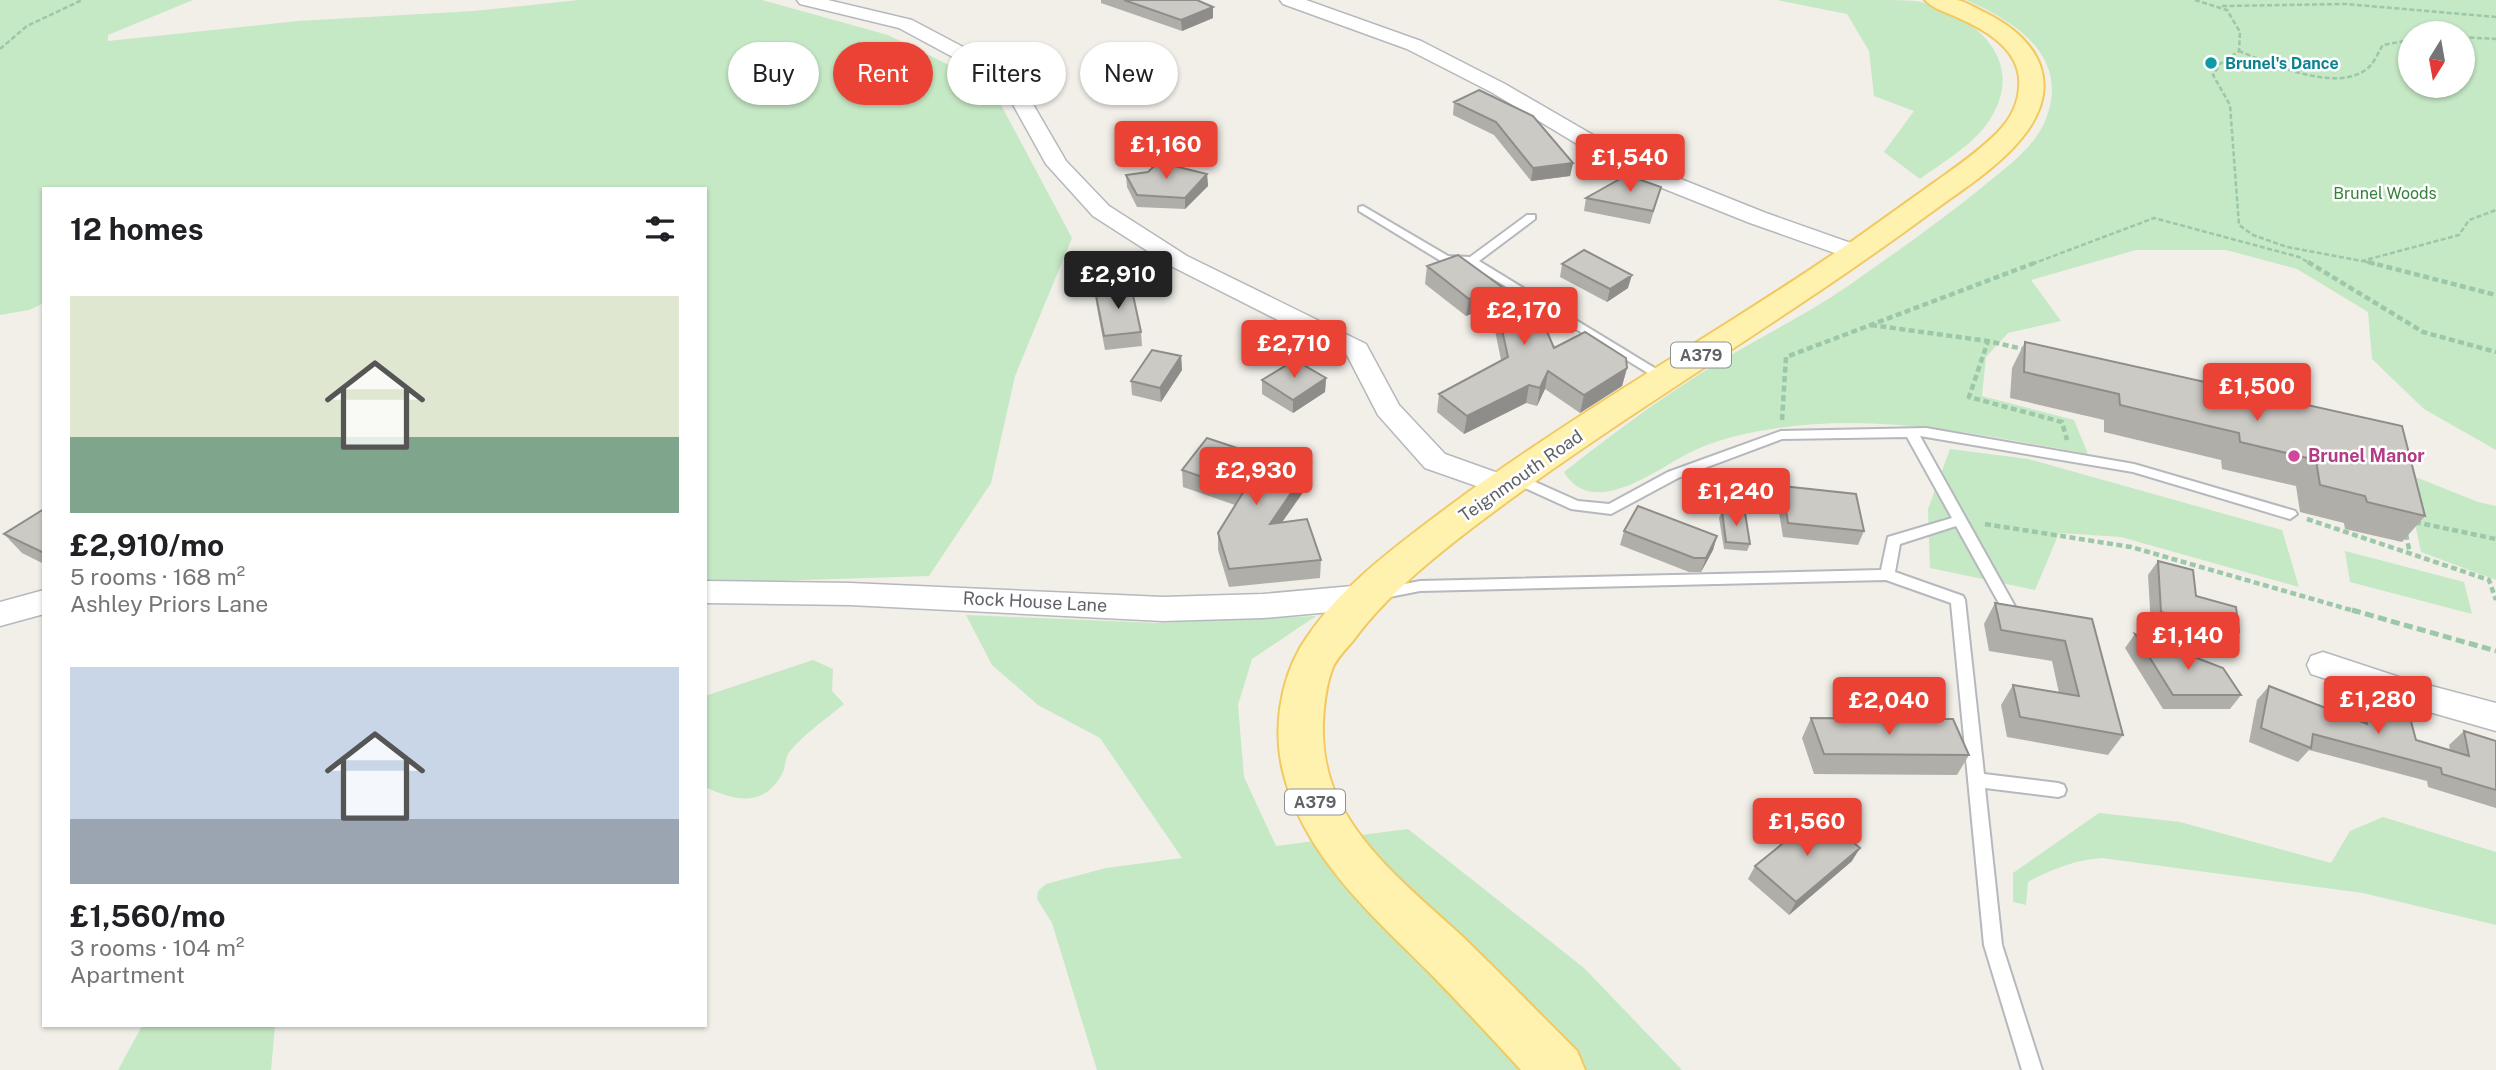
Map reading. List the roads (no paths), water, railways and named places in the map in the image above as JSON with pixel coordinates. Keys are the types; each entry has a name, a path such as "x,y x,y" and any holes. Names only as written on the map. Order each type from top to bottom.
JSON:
{"main road":[{"name":"Teignmouth Road","path":"1558,1070 1348,856 1319,812 1307,778 1300,734 1304,698 1314,662 1364,597 1407,558 1508,481 1857,253 2003,144 2026,113 2032,94 2032,80 2026,62 2014,43 1991,23 1937,0"}],"street":[{"path":"806,0 905,24 1009,79 1057,164 1101,211 1179,261 1357,350 1388,409 1435,461 1508,481"},
{"path":"1289,0 1414,45 1498,88 1635,169 1758,218 1857,253"},
{"name":"Rock House Lane","path":"707,592 850,594 1163,609 1264,606 1364,597"},
{"path":"0,614 42,603"},
{"path":"2323,665 2405,692 2496,717"}],"lane":[{"path":"1363,209 1445,259 1472,261 1665,378"},
{"path":"1472,261 1531,217"},
{"path":"1911,432 2015,619"},
{"path":"1508,481 1576,506 1611,509 1674,475 1781,435 1926,432 2134,468 2290,514"},
{"path":"1887,575 1892,541 1960,520"},
{"path":"1364,597 1420,586 1887,575 1958,600 1993,945 2032,1070"},
{"path":"1976,780 2058,790"}],"place":[{"name":"Brunel's Dance","path":"2211,63"},
{"name":"Brunel Manor","path":"2294,456"}],"park label":[{"name":"Brunel Woods","path":"2385,193"}]}
